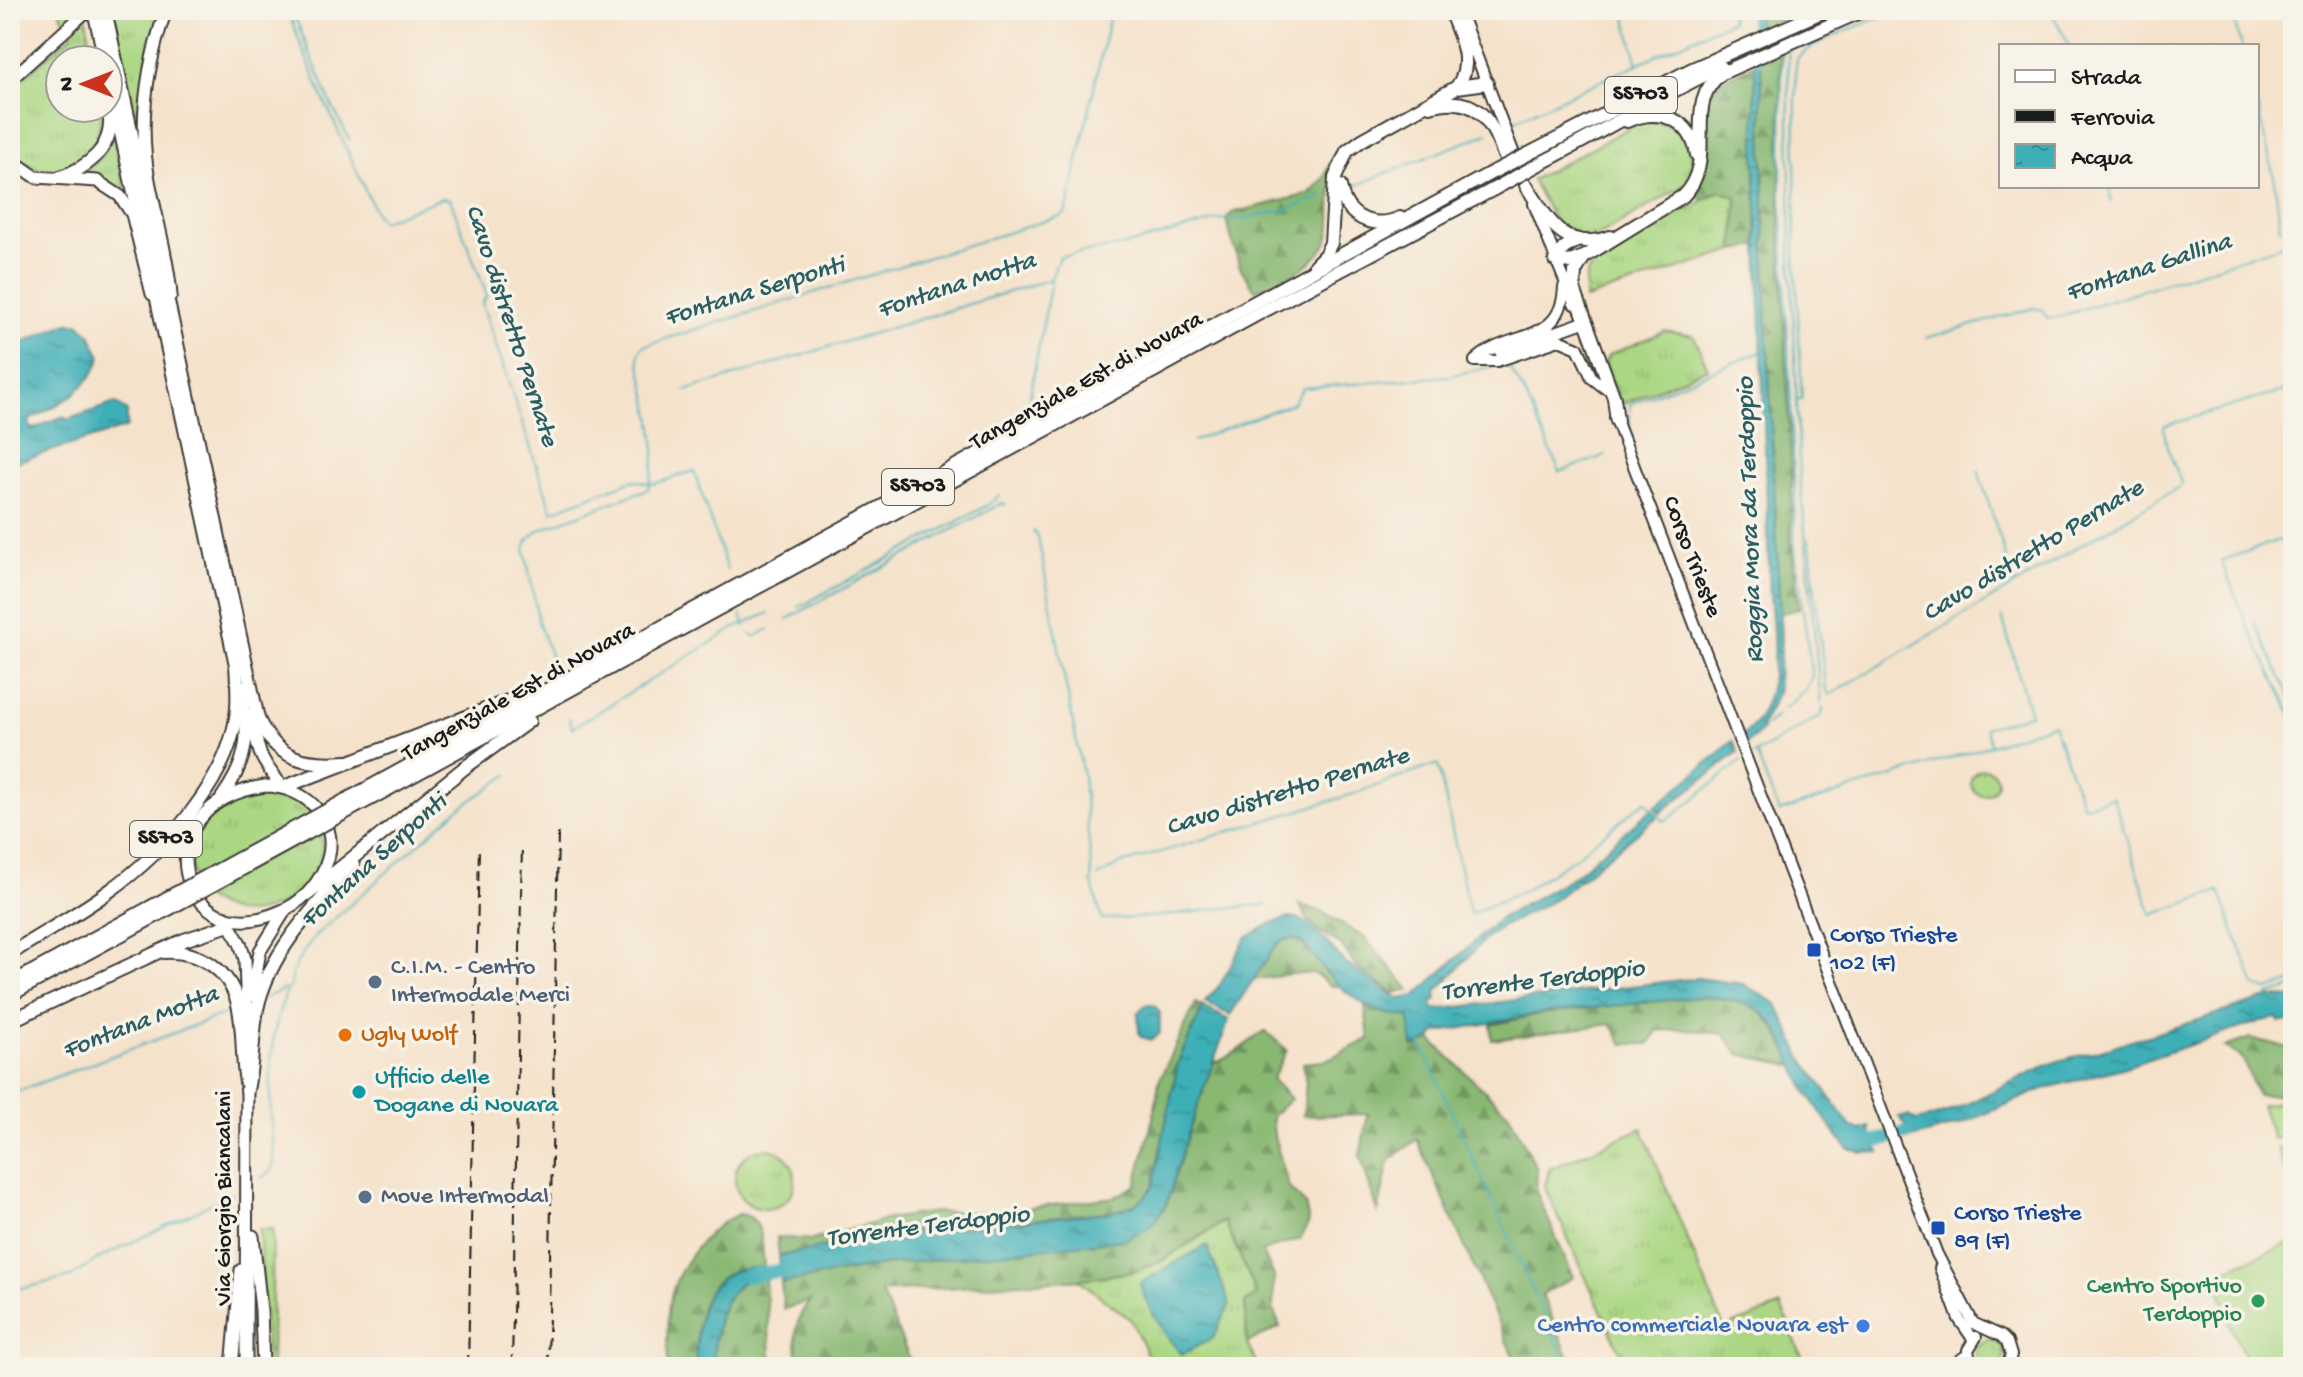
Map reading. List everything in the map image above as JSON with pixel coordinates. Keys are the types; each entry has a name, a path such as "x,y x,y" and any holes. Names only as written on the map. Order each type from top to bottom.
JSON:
{"highway":[{"path":"1450,10 1467,60 1457,87"},
{"name":"Tangenziale Est di Novara","path":"1797,31 1826,10"},
{"name":"Tangenziale Est di Novara","path":"10,995 171,902 1489,174 1747,53 1797,31 1858,10"},
{"name":"SS703","path":"1698,172 1702,159 1703,97 1714,79 1747,53 1797,31 1864,10"},
{"path":"92,13 172,315 242,667"},
{"path":"92,13 97,44"},
{"path":"92,13 101,44"},
{"name":"Tangenziale Est di Novara","path":"662,633 1598,134 1636,109 1747,53"},
{"path":"1338,167 1354,145 1457,87 1487,83"},
{"path":"1466,104 1478,96 1487,83"},
{"path":"1424,107 1439,103 1466,104 1490,121 1505,157"},
{"name":"SS703","path":"1598,134 1647,114 1666,116 1681,123 1690,135 1695,144 1698,172"},
{"path":"58,178 84,167 98,155 110,124"},
{"path":"119,124 242,667"},
{"name":"SS703","path":"1338,167 1346,205 1359,218 1373,223 1398,220 1461,189"},
{"name":"SS703","path":"1268,294 1317,263 1329,249 1334,228 1338,167"},
{"path":"1578,240 1564,248 1555,260 1570,262 1584,257 1683,196 1696,180 1698,172"},
{"path":"1522,185 1556,229 1578,240 1601,240 1620,233"},
{"path":"1522,185 1540,220"},
{"path":"1584,257 1575,272 1574,289 1614,398 1617,421"},
{"name":"SS703","path":"283,786 506,703 640,632 662,633 651,652 522,725 308,894"},
{"name":"SS703","path":"242,667 258,719 277,747 289,756 309,763 346,762"},
{"name":"SS703","path":"10,954 108,893 140,867 203,797 223,763 237,707 242,667"},
{"name":"SS703","path":"140,867 196,824"},
{"name":"SS703","path":"247,1090 243,1066 250,1004 288,941 374,842"},
{"name":"Tangenziale Est di Novara","path":"10,984 171,902"},
{"name":"SS703","path":"10,1021 227,920"},
{"name":"SS703","path":"149,956 177,952 203,959 250,1004"},
{"name":"SS703","path":"247,1090 250,1004"}],"main road":[{"path":"166,10 147,81 144,124 145,157 169,272 172,315"},
{"path":"1459,10 1522,185"},
{"path":"10,80 92,13"},
{"path":"10,159 30,174 42,178 97,181 112,189 125,202 132,214 146,277 164,329"},
{"name":"Corso Trieste","path":"1540,220 1937,1254 1970,1319 1980,1328 2001,1336 2010,1346 2007,1367"},
{"path":"1475,361 1487,349 1545,329 1553,322 1561,310 1564,282"},
{"path":"1475,361 1581,323"},
{"path":"1475,361 1490,362 1559,340 1578,348 1592,378 1605,388"},
{"path":"242,667 258,752 266,768 283,786 311,802 320,811 329,835 328,859 317,883 297,905 257,919 227,920 208,908 192,891 184,855 196,824 221,799 237,775 246,747 242,667"},
{"path":"221,799 250,788 283,786"},
{"name":"Via Giorgio Biancalani","path":"246,1367 250,1004 260,951 287,909"},
{"name":"Via Giorgio Biancalani","path":"227,920 245,959 250,1004"},
{"path":"232,1367 247,1178"},
{"path":"247,1178 261,1310 263,1367"},
{"name":"Corso Trieste","path":"1937,1254 1941,1275 1959,1319 1973,1339"},
{"path":"1951,1367 1967,1355 1973,1339 1990,1332"},
{"path":"1967,1355 1971,1367"}],"green space":[{"path":"59,10 85,10 90,44 62,44 72,35"},
{"path":"113,10 161,10 150,42 137,124 124,62 124,44 120,44"},
{"path":"1757,10 1778,10 1779,21 1758,30"},
{"path":"1781,51 1780,222 1792,476 1791,540 1799,609 1780,613 1766,304 1760,74 1761,60"},
{"path":"44,59 44,124 100,124 91,151 83,162 64,172 54,172 34,167 10,149 10,89"},
{"path":"1755,64 1758,245 1734,251 1737,197 1720,191 1703,200 1695,193 1707,167 1708,97 1719,82"},
{"path":"1647,121 1671,127 1687,141 1692,161 1685,185 1597,236 1579,237 1556,223 1532,180"},
{"path":"113,135 126,196 81,175 101,158"},
{"path":"1333,155 1337,158 1332,184 1331,226 1322,250 1303,268 1255,290 1240,267 1226,219 1232,213 1309,194 1324,178"},
{"path":"1720,191 1737,197 1734,251 1585,299 1586,276 1594,261"},
{"path":"1665,331 1694,336 1708,368 1620,405 1605,362 1609,355"},
{"path":"1984,769 1993,773 1997,782 1993,791 1984,795 1975,791 1971,782 1975,773"},
{"path":"258,792 291,797 310,812 322,840 320,861 311,879 297,894 278,906 257,912 236,912 216,905 203,895 191,869 192,854 202,826 212,814 228,802"},
{"path":"1299,904 1320,911 1365,938 1410,990 1394,993 1359,969 1339,943 1328,938 1308,920"},
{"path":"1289,938 1304,946 1324,971 1342,986 1331,986 1310,973 1251,980 1277,944"},
{"path":"1699,997 1737,1001 1761,1012 1778,1033 1795,1066 1739,1054 1724,1034 1685,1029 1657,1031 1649,1044 1623,1044 1611,1024 1492,1040 1491,1025 1545,1013"},
{"path":"1196,1003 1203,1007 1178,1062 1158,1171 1153,1186 1134,1205 1116,1211 873,1237 779,1256 777,1237 812,1240 888,1219 935,1212 996,1212 1115,1197 1136,1185 1159,1081"},
{"path":"1365,1006 1387,1014 1409,1015 1414,1046 1431,1040 1509,1114 1537,1169 1536,1191 1573,1277 1542,1295 1573,1367 1518,1367 1417,1139 1389,1161 1378,1212 1360,1156 1368,1114 1303,1116 1306,1083 1303,1063 1324,1061 1369,1039"},
{"path":"1265,1031 1287,1050 1272,1079 1291,1099 1272,1116 1274,1136 1289,1188 1305,1204 1309,1222 1300,1239 1262,1251 1274,1276 1273,1309 1280,1327 1247,1343 1245,1303 1257,1294 1224,1221 1160,1262 1132,1272 1083,1279 881,1292 913,1367 798,1367 797,1324 810,1301 784,1309 781,1283 884,1265 1124,1239 1150,1227 1213,1063 1233,1054"},
{"path":"2250,1038 2293,1049 2293,1094 2257,1095 2243,1059 2225,1047"},
{"path":"2293,1102 2293,1131 2273,1139 2261,1105"},
{"path":"1642,1128 1724,1328 1781,1306 1806,1367 1627,1367 1545,1188 1549,1169"},
{"path":"2293,1142 2293,1192 2277,1148"},
{"path":"765,1149 776,1151 786,1158 793,1168 793,1190 786,1200 776,1207 765,1209 754,1207 744,1200 737,1190 735,1179 737,1168 744,1158 754,1151"},
{"path":"739,1214 754,1220 758,1226 764,1267 735,1271 702,1306 695,1367 668,1367 668,1312 678,1278 703,1240 726,1220"},
{"path":"1225,1221 1257,1294 1245,1303 1247,1343 1258,1367 1153,1367 1131,1320 1078,1279 1132,1272 1160,1262"},
{"path":"259,1229 273,1229 271,1367 267,1367"},
{"name":"Centro Sportivo Terdoppio","path":"2293,1242 2293,1360 2276,1367 2250,1367 2229,1323 2213,1274"},
{"path":"765,1279 772,1367 712,1367 718,1320 726,1300 742,1282"},
{"path":"1990,1340 2000,1344 2004,1354 2000,1364 1990,1368 1980,1364 1976,1354 1980,1344"}],"water":[{"path":"1761,60 1766,304 1781,641 1777,693 1760,729 1762,731 1746,744 1743,735 1755,723 1770,690 1774,651 1755,155 1755,64"},
{"path":"68,323 79,323 90,334 101,357 81,388 29,420 31,430 64,416 66,420 115,403 127,411 127,427 10,464 10,348"},
{"path":"1733,741 1738,752 1660,813 1655,807"},
{"path":"1652,809 1658,816 1554,900 1503,926 1484,940 1436,992 1437,999 1431,1003 1435,1010 1697,978 1743,984 1777,1004 1800,1054 1851,1127 1860,1130 1870,1127 1872,1143 1880,1152 1862,1153 1849,1149 1806,1091 1775,1024 1751,1005 1721,998 1699,997 1545,1013 1435,1033 1431,1040 1413,1047 1409,1016 1384,1013 1362,1003 1333,979 1303,944 1290,939 1277,944 1230,1015 1205,1002 1220,985 1246,938 1287,918 1300,919 1314,928 1345,963 1399,999 1415,996 1499,919 1574,876"},
{"path":"2270,997 2293,998 2293,1022 2279,1022 2278,1018 2261,1021 2122,1068 2043,1089 1959,1125 1908,1139 1905,1125 1899,1117 1909,1116 1916,1121 1933,1117 2052,1063"},
{"path":"1145,1005 1154,1005 1160,1013 1160,1033 1151,1040 1141,1037 1139,1033 1138,1013"},
{"path":"1203,1007 1229,1020 1166,1205 1150,1227 1124,1240 884,1265 781,1283 779,1256 873,1237 1116,1211 1134,1205 1153,1186 1178,1062"},
{"path":"1207,1245 1230,1304 1213,1338 1182,1354 1157,1321 1140,1283"},
{"path":"764,1267 765,1279 742,1282 726,1300 718,1320 712,1367 695,1367 698,1326 711,1289 732,1272"}],"waterway":[{"name":"Cavo distretto Pernate","path":"287,10 377,216 382,221 442,198 450,199 487,295 482,304 552,511 633,480 654,484 694,471 727,570"},
{"name":"Cavo distretto Pernate","path":"292,10 330,102 349,139"},
{"name":"Fontana Serponti","path":"554,666 539,624 525,550 528,540 539,530 648,489 654,441 639,360 643,346 1064,215 1111,10"},
{"path":"1624,10 1638,64"},
{"name":"Fontana Motta","path":"1513,121 1731,21 1730,10"},
{"name":"Roggia Mora da Terdoppio","path":"1752,10 1758,62"},
{"name":"Cavo distretto Pernate","path":"1781,10 1782,25"},
{"name":"Cavo distretto Pernate","path":"1788,10 1788,23"},
{"path":"1798,399 1802,399 1795,248 1796,59 1829,38 1897,10"},
{"name":"Cavo distretto Pernate","path":"2050,10 2069,44"},
{"name":"Cavo distretto Pernate","path":"2231,10 2240,44"},
{"name":"Cavo distretto Pernate","path":"1788,49 1791,260 1800,479 1821,703"},
{"name":"Cavo distretto Pernate","path":"1782,52 1781,193 1795,488 1794,544 1812,677 1806,689 1784,709"},
{"name":"Cavo distretto Pernate","path":"2259,114 2275,181 2280,229"},
{"name":"Fontana Motta","path":"1349,188 1488,133"},
{"name":"Cavo distretto Pernate","path":"2109,188 2111,202"},
{"name":"Fontana Motta","path":"685,391 1051,279 1059,257 1131,244 1218,220 1247,218 1289,209 1324,195"},
{"name":"Fontana Gallina","path":"1926,338 2034,308 2042,310 2048,319 2061,316 2293,242"},
{"name":"Cavo distretto Pernate","path":"2293,254 2285,259 2293,286"},
{"name":"Fontana Serponti","path":"1025,409 1051,281"},
{"path":"1634,442 1630,431 1630,404 1760,352"},
{"path":"1193,441 1293,403 1303,388 1449,376 1507,363 1526,396 1560,472 1606,455"},
{"name":"Cavo distretto Pernate","path":"1809,587 1814,585 1826,691 1830,695 2182,485 2166,444 2164,426 2293,388"},
{"path":"1978,470 2015,585"},
{"path":"10,479 13,479 16,516 10,551"},
{"name":"Fontana Serponti","path":"799,607 988,505 999,495"},
{"name":"Cavo distretto Pernate","path":"787,619 1002,503 1006,505"},
{"name":"Cavo distretto Pernate","path":"1033,531 1038,537 1083,776 1092,879"},
{"name":"Cavo distretto Pernate","path":"2293,535 2221,561 2251,633 2293,717"},
{"name":"Cavo distretto Pernate","path":"1809,539 1814,584"},
{"name":"Fontana Serponti","path":"569,718 572,728 735,628 769,613"},
{"name":"Fontana Serponti","path":"741,615 745,626"},
{"name":"Cavo distretto Pernate","path":"1756,753 1779,812 1991,745 1985,728 2030,714 2002,617"},
{"name":"Cavo distretto Pernate","path":"2254,621 2293,703"},
{"name":"Cavo distretto Pernate","path":"751,634 755,637 769,629"},
{"name":"Cavo distretto Pernate","path":"1753,755 1822,715 1823,708"},
{"name":"Cavo distretto Pernate","path":"1759,732 1777,715"},
{"name":"Cavo distretto Pernate","path":"1991,745 2053,724 2083,806 2113,797 2152,915 2219,891 2255,986 2268,990 2293,982"},
{"name":"Cavo distretto Pernate","path":"1098,877 1118,865 1350,795 1438,764 1470,914 1523,891 1573,859 1645,801 1664,821 1673,816 1741,761"},
{"name":"Fontana Serponti","path":"262,1178 274,1164 270,1072 272,1048 282,1003 300,957 316,935 457,810 508,775"},
{"name":"Cavo distretto Pernate","path":"1091,881 1102,919 1143,918 1266,905"},
{"path":"2267,1000 2269,995 2293,988"},
{"name":"Fontana Motta","path":"265,998 285,989"},
{"name":"Fontana Motta","path":"10,1094 233,1011"},
{"path":"1421,1044 1568,1367"},
{"name":"Torrente Terdoppio","path":"1856,1139 1880,1140 1924,1127"},
{"name":"Fontana Serponti","path":"10,1291 71,1277 98,1259 233,1193"},
{"name":"Torrente Terdoppio","path":"746,1276 797,1268"}],"railway":[{"path":"548,1367 558,833"},
{"path":"512,1367 522,845"},
{"path":"468,1367 479,848"}],"place":[{"name":"Corso Trieste 102 (F)","path":"1814,950"},
{"name":"C.I.M. - Centro Intermodale Merci","path":"375,982"},
{"name":"Ugly Wolf","path":"345,1035"},
{"name":"Ufficio delle Dogane di Novara","path":"359,1092"},
{"name":"Move Intermodal","path":"365,1197"},
{"name":"Corso Trieste 89 (F)","path":"1938,1228"},
{"name":"Centro Sportivo Terdoppio","path":"2258,1301"},
{"name":"Centro commerciale Novara est","path":"1863,1326"}]}
